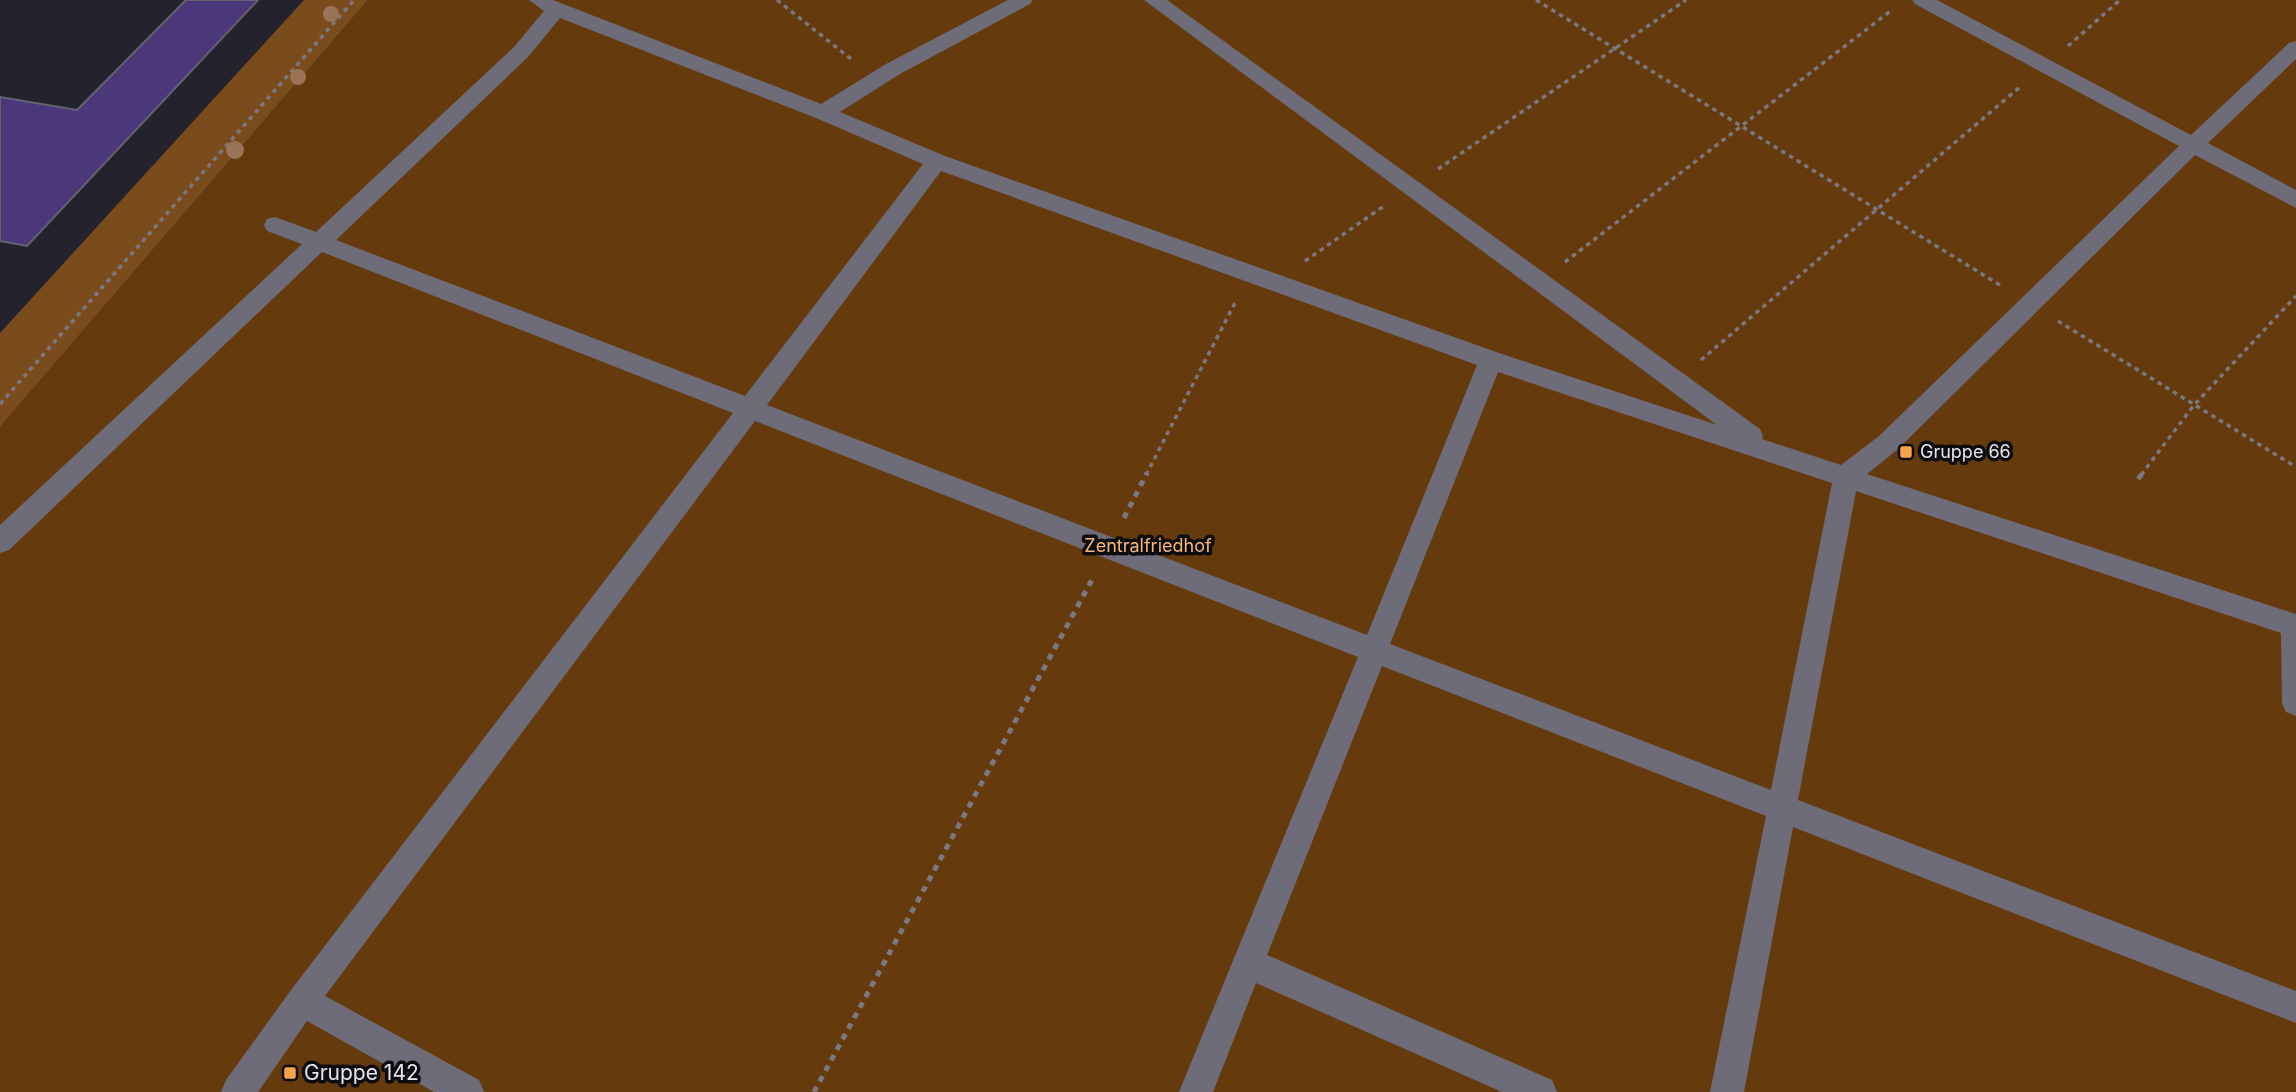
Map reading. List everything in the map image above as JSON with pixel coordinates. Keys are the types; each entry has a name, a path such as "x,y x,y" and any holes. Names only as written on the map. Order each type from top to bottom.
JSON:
{"lane":[{"path":"823,113 876,79 1023,0"},
{"path":"1154,0 1769,450"},
{"path":"1922,0 2296,200"},
{"path":"0,542 320,244 521,52 547,5 823,113 937,161 1491,360 2295,625 2296,703"},
{"path":"1727,1092 1846,476 1888,443 2296,48"},
{"path":"238,1092 302,1002 937,161"},
{"path":"275,225 2296,1007"},
{"path":"1196,1092 1491,360"},
{"path":"1248,963 1540,1092"},
{"path":"302,1002 467,1092"}],"path":[{"path":"0,404 354,0"},
{"path":"777,0 876,79"},
{"path":"1536,0 2296,467"},
{"path":"1274,282 1686,0"},
{"path":"1676,381 2120,0"},
{"path":"1539,282 1894,8"},
{"path":"814,1092 1110,547 1251,274"},
{"path":"2138,479 2194,405 2296,296"}],"green space":[{"name":"Zentralfriedhof","path":"368,0 2296,0 2296,1092 0,1092 0,427"}],"shaded area":[{"path":"304,0 368,0 0,427 0,333"}],"building":[{"path":"186,0 258,0 27,246 0,241 0,97 77,110"}],"place":[{"name":"Gruppe 66","path":"1906,452"},
{"name":"Gruppe 142","path":"290,1073"}]}
